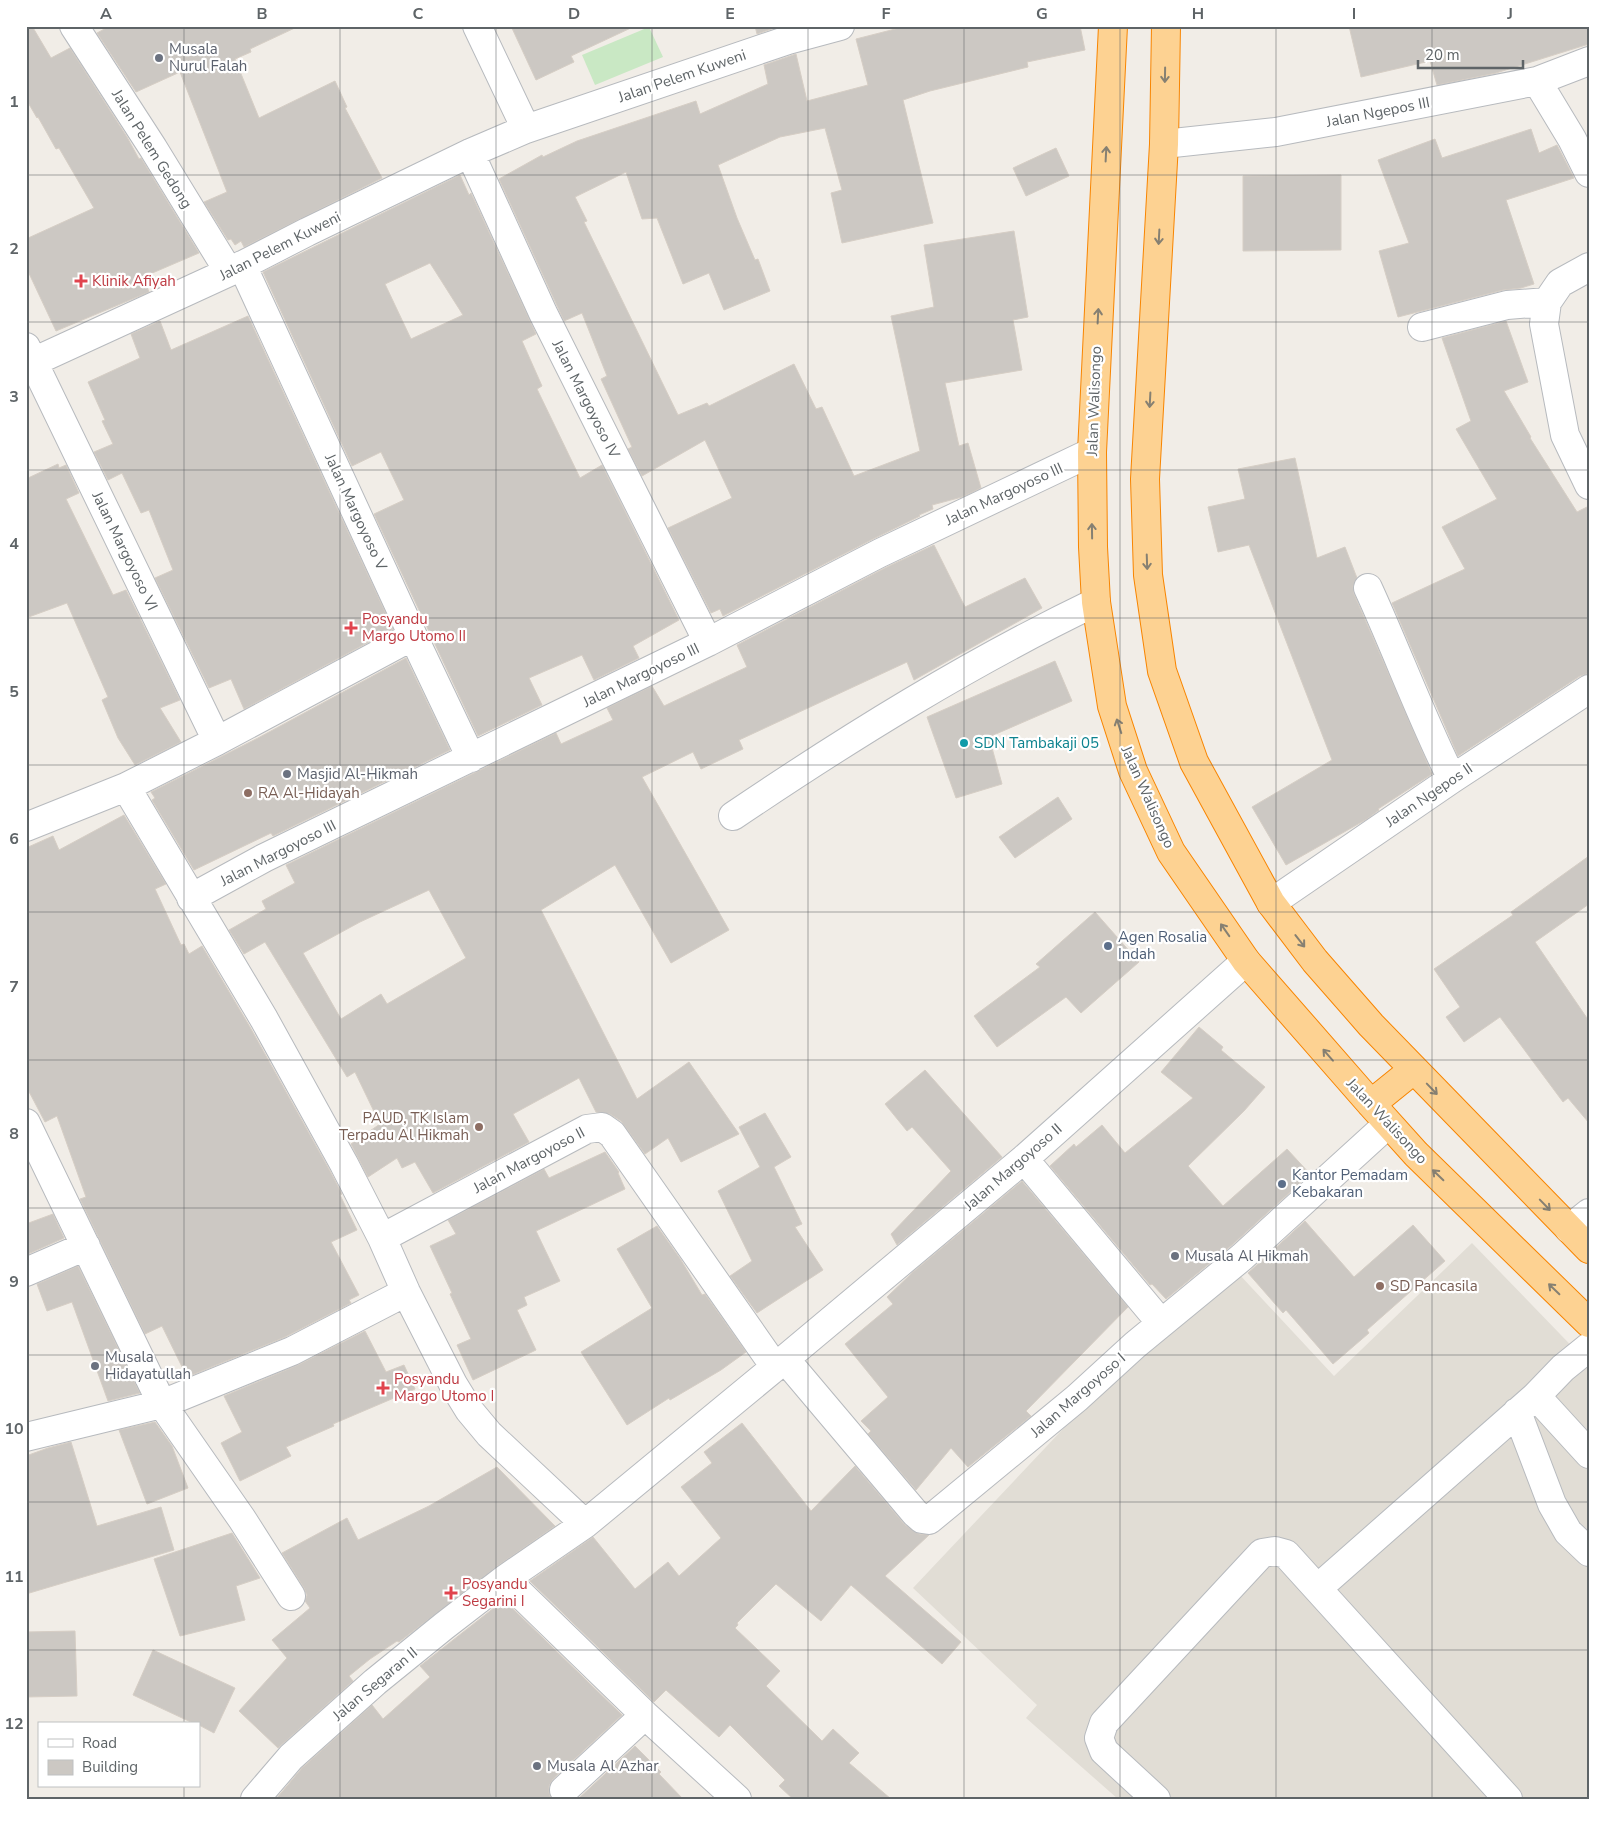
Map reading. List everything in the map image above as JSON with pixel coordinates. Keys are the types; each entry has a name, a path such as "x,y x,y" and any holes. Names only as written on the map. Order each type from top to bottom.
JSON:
{"highway":[{"name":"Jalan Walisongo","path":"1113,26 1092,452 1093,547 1096,602 1112,706 1133,771 1171,852 1246,962 1416,1154 1589,1323"},
{"path":"1166,26 1164,144 1145,480 1148,575 1162,671 1194,762 1271,903 1315,961 1413,1070 1579,1221 1589,1250"},
{"path":"1379,1114 1413,1070"}],"street":[{"name":"Jalan Pelem Gedong","path":"74,26 152,148 236,269"},
{"path":"477,26 526,130"},
{"name":"Jalan Pelem Kuweni","path":"29,356 236,269 307,232 470,153 526,130 788,40 840,26"},
{"name":"Jalan Ngepos III","path":"1164,144 1276,132 1536,81 1589,61"},
{"path":"1536,81 1572,139 1589,173"},
{"name":"Jalan Margoyoso IV","path":"470,153 543,313 708,642"},
{"path":"1589,267 1560,283 1547,302 1544,324 1565,435 1589,485"},
{"name":"Jalan Margoyoso V","path":"236,269 471,758"},
{"path":"1422,327 1507,305 1547,302"},
{"name":"Jalan Margoyoso VI","path":"29,356 217,741"},
{"name":"Jalan Margoyoso III","path":"191,898 264,858 708,642 880,553 1092,452"},
{"path":"1368,588 1395,646 1438,751 1452,779"},
{"path":"734,816 809,765 965,670 1044,627 1096,602"},
{"path":"26,827 126,787 217,741 413,636"},
{"name":"Jalan Ngepos II","path":"1271,903 1452,779 1589,689"},
{"path":"126,787 274,1036 344,1164 382,1238 406,1292 468,1410 489,1434 585,1524"},
{"name":"Jalan Margoyoso II","path":"585,1524 1024,1159 1246,962"},
{"name":"Jalan Margoyoso I","path":"780,1363 915,1513 922,1519 929,1520 1077,1398 1161,1323 1242,1257 1379,1114"},
{"path":"26,1123 162,1404 242,1519 291,1596"},
{"name":"Jalan Margoyoso II","path":"382,1238 587,1129 602,1127 612,1134 780,1363"},
{"path":"1024,1159 1161,1323"},
{"path":"26,1272 86,1246"},
{"path":"26,1437 162,1404 292,1352 406,1292"},
{"path":"1318,1588 1527,1404 1563,1368 1589,1347"},
{"path":"1527,1404 1589,1454"},
{"path":"1527,1404 1552,1504 1568,1532 1589,1552"},
{"name":"Jalan Segaran II","path":"255,1799 291,1757 375,1682 505,1579 585,1524"},
{"path":"1156,1799 1104,1752 1099,1738 1104,1723 1262,1553 1275,1551 1286,1554 1318,1588 1508,1799"},
{"path":"505,1579 645,1715 737,1799"},
{"path":"564,1790 645,1715"}],"shaded area":[{"path":"1472,1243 1589,1364 1589,1799 1118,1799 1026,1718 1037,1705 913,1588 1146,1341 1238,1273 1334,1376"}],"green space":[{"path":"649,27 663,57 595,85 582,55"}],"building":[{"path":"26,26 32,26 51,58 70,48 139,159 141,158 199,253 143,277 149,292 56,331 26,267 26,239 94,208 59,148 56,149 26,99"},
{"path":"110,26 299,26 250,49 251,52 235,59 259,118 335,81 347,107 345,108 382,178 244,247 241,241 235,245 231,239 228,240 204,202 227,192 180,72 136,92 97,33"},
{"path":"511,26 635,26 571,56 574,62 536,80"},
{"path":"755,26 780,26 757,34"},
{"path":"907,26 1080,26 1085,50 1027,62 1028,67 930,91 903,100 933,223 842,243 831,193 842,190 825,128 780,137 718,165 737,218 755,260 758,259 770,291 724,310 709,273 683,284 657,218 642,219 626,172 575,197 587,221 584,222 678,415 707,403 709,406 794,364 816,409 822,407 854,476 920,451 891,316 934,307 924,245 1014,231 1028,317 1013,320 1022,370 945,383 959,446 968,443 981,488 962,497 932,505 933,509 920,516 723,616 720,609 711,613 668,528 732,498 705,440 642,476 628,449 632,447 601,379 607,376 582,313 564,321 499,179 542,155 543,157 577,141 696,101 700,114 768,84 764,65 796,54 807,101 868,85 856,39"},
{"path":"1349,26 1589,26 1589,44 1496,73 1437,85 1430,61 1361,77"},
{"path":"1531,129 1539,153 1557,145 1574,178 1506,200 1534,284 1398,317 1379,251 1409,243 1378,160 1435,139 1442,158"},
{"path":"1056,148 1069,176 1026,196 1013,168"},
{"path":"460,175 469,195 471,193 536,334 522,341 542,386 537,389 580,478 602,465 679,620 633,646 639,658 594,680 582,655 529,678 542,705 478,736 374,514 404,500 381,452 352,466 263,272","holes":["430,263 463,315 411,339 385,284"]},
{"path":"1341,175 1341,250 1243,251 1243,176"},
{"path":"248,316 393,629 244,709 231,679 209,688 155,578 173,570 149,510 141,513 122,473 108,480 94,452 113,444 102,421 105,420 88,382 140,358 131,334 160,321 171,350"},
{"path":"1506,321 1528,382 1504,391 1530,438 1577,512 1589,506 1589,673 1580,676 1458,756 1392,603 1465,569 1442,527 1497,499 1456,429 1471,421 1442,338"},
{"path":"1295,458 1317,558 1345,547 1357,578 1353,586 1354,594 1432,774 1378,809 1367,819 1286,865 1252,807 1332,760 1249,545 1218,552 1208,507 1245,499 1238,469"},
{"path":"58,464 59,468 66,465 79,493 66,499 113,595 126,590 180,700 160,708 181,742 135,765 118,738 102,700 108,697 67,603 26,618 26,479"},
{"path":"934,545 965,607 1025,578 1042,608 914,680 907,662 739,740 743,749 701,769 693,752 642,777 729,930 671,963 615,865 541,910 637,1099 689,1062 739,1134 681,1162 668,1138 645,1154 621,1121 610,1114 596,1112 579,1078 513,1114 529,1142 433,1193 415,1162 402,1168 397,1158 368,1177 351,1144 380,1124 355,1072 347,1077 265,942 244,954 229,930 266,909 262,901 295,883 286,865 556,733 561,744 613,720 607,708 652,686 664,706 747,667 737,645 887,567","holes":["429,890 466,958 387,1004 381,994 341,1019 303,953 360,922"]},
{"path":"406,658 450,750 273,836 271,833 194,870 152,800 155,798 151,792 258,738"},
{"path":"1055,661 1072,701 989,737 1002,784 956,798 927,717"},
{"path":"1058,797 1072,819 1015,858 999,837"},
{"path":"124,815 166,884 155,889 181,945 184,944 189,954 202,946 250,1027 330,1171 357,1230 331,1242 359,1295 349,1300 351,1303 285,1337 187,1377 162,1326 145,1334 80,1199 86,1197 57,1116 45,1122 26,1086 26,848 53,836 59,850"},
{"path":"1589,856 1589,904 1535,942 1589,1021 1589,1123 1568,1098 1563,1102 1500,1017 1464,1042 1446,1017 1460,1007 1434,969 1513,915 1511,912"},
{"path":"1095,912 1139,962 1081,1013 1066,997 997,1047 974,1016 1040,967 1036,964"},
{"path":"1199,1027 1223,1047 1221,1050 1265,1087 1244,1111 1188,1166 1223,1206 1287,1149 1310,1174 1232,1245 1166,1299 1152,1284 1150,1285 1050,1166 1074,1144 1076,1147 1102,1125 1125,1153 1193,1098 1161,1072"},
{"path":"925,1070 1002,1157 897,1245 891,1234 951,1171 912,1127 907,1131 885,1104"},
{"path":"765,1113 791,1157 774,1167 802,1224 795,1227 823,1270 757,1313 730,1276 752,1261 718,1191 760,1167 739,1127"},
{"path":"605,1152 619,1172 625,1189 536,1231 560,1281 524,1297 527,1305 517,1310 536,1350 473,1380 457,1345 471,1339 430,1246 456,1234 448,1220 544,1169 549,1178"},
{"path":"1022,1181 1128,1307 1026,1411 1031,1416 968,1467 951,1448 916,1490 868,1434 871,1431 861,1421 888,1397 845,1344 893,1304 887,1297 913,1272"},
{"path":"53,1214 64,1238 28,1254 26,1224"},
{"name":"SD Pancasila","path":"1305,1221 1354,1277 1413,1225 1445,1261 1367,1330 1369,1333 1333,1364 1286,1310 1283,1313 1248,1273"},
{"path":"657,1226 681,1260 702,1295 705,1294 746,1352 721,1370 670,1400 669,1398 627,1425 581,1352 652,1308 617,1249"},
{"path":"78,1266 140,1393 108,1401 72,1302 47,1311 37,1284"},
{"path":"365,1331 386,1372 404,1365 415,1389 333,1424 334,1426 286,1447 291,1456 240,1481 221,1443 242,1432 224,1396 298,1365"},
{"path":"155,1422 172,1446 188,1488 147,1504 119,1430"},
{"path":"742,1423 811,1511 855,1466 905,1525 919,1534 929,1535 885,1576 961,1642 942,1664 851,1585 821,1621 776,1584 737,1623 738,1625 735,1628 780,1671 766,1686 822,1741 833,1729 859,1753 849,1763 891,1799 793,1799 779,1786 785,1780 730,1725 719,1737 666,1690 654,1702 530,1581 593,1537 635,1589 668,1562 679,1576 721,1538 681,1487 712,1463 704,1452"},
{"path":"71,1442 97,1526 161,1507 174,1550 26,1594 26,1456"},
{"path":"497,1467 555,1526 496,1567 399,1642 397,1641 370,1659 349,1676 353,1681 278,1748 239,1711 287,1658 272,1640 310,1608 305,1601 307,1595 304,1588 282,1553 347,1518 358,1540 429,1506"},
{"path":"232,1533 260,1578 236,1586 245,1620 180,1636 154,1559"},
{"path":"504,1600 622,1715 553,1779 549,1786 551,1799 276,1799 302,1768 372,1705 383,1719 430,1677 420,1666"},
{"path":"75,1631 77,1696 26,1697 26,1632"},
{"path":"153,1650 235,1688 214,1733 200,1726 200,1722 191,1722 133,1695"},
{"path":"635,1746 661,1772 659,1774 683,1799 578,1799"}],"place":[{"name":"Musala Nurul Falah","path":"159,58"},
{"name":"Klinik Afiyah","path":"81,281"},
{"name":"Posyandu Margo Utomo II","path":"351,628"},
{"name":"SDN Tambakaji 05","path":"964,743"},
{"name":"Masjid Al-Hikmah","path":"287,774"},
{"name":"RA Al-Hidayah","path":"248,793"},
{"name":"Agen Rosalia Indah","path":"1108,946"},
{"name":"PAUD, TK Islam Terpadu Al Hikmah","path":"479,1127"},
{"name":"Kantor Pemadam Kebakaran","path":"1282,1184"},
{"name":"Musala Al Hikmah","path":"1175,1256"},
{"name":"SD Pancasila","path":"1380,1286"},
{"name":"Musala Hidayatullah","path":"95,1366"},
{"name":"Posyandu Margo Utomo I","path":"383,1388"},
{"name":"Posyandu Segarini I","path":"451,1593"},
{"name":"Musala Al Azhar","path":"537,1766"}]}
